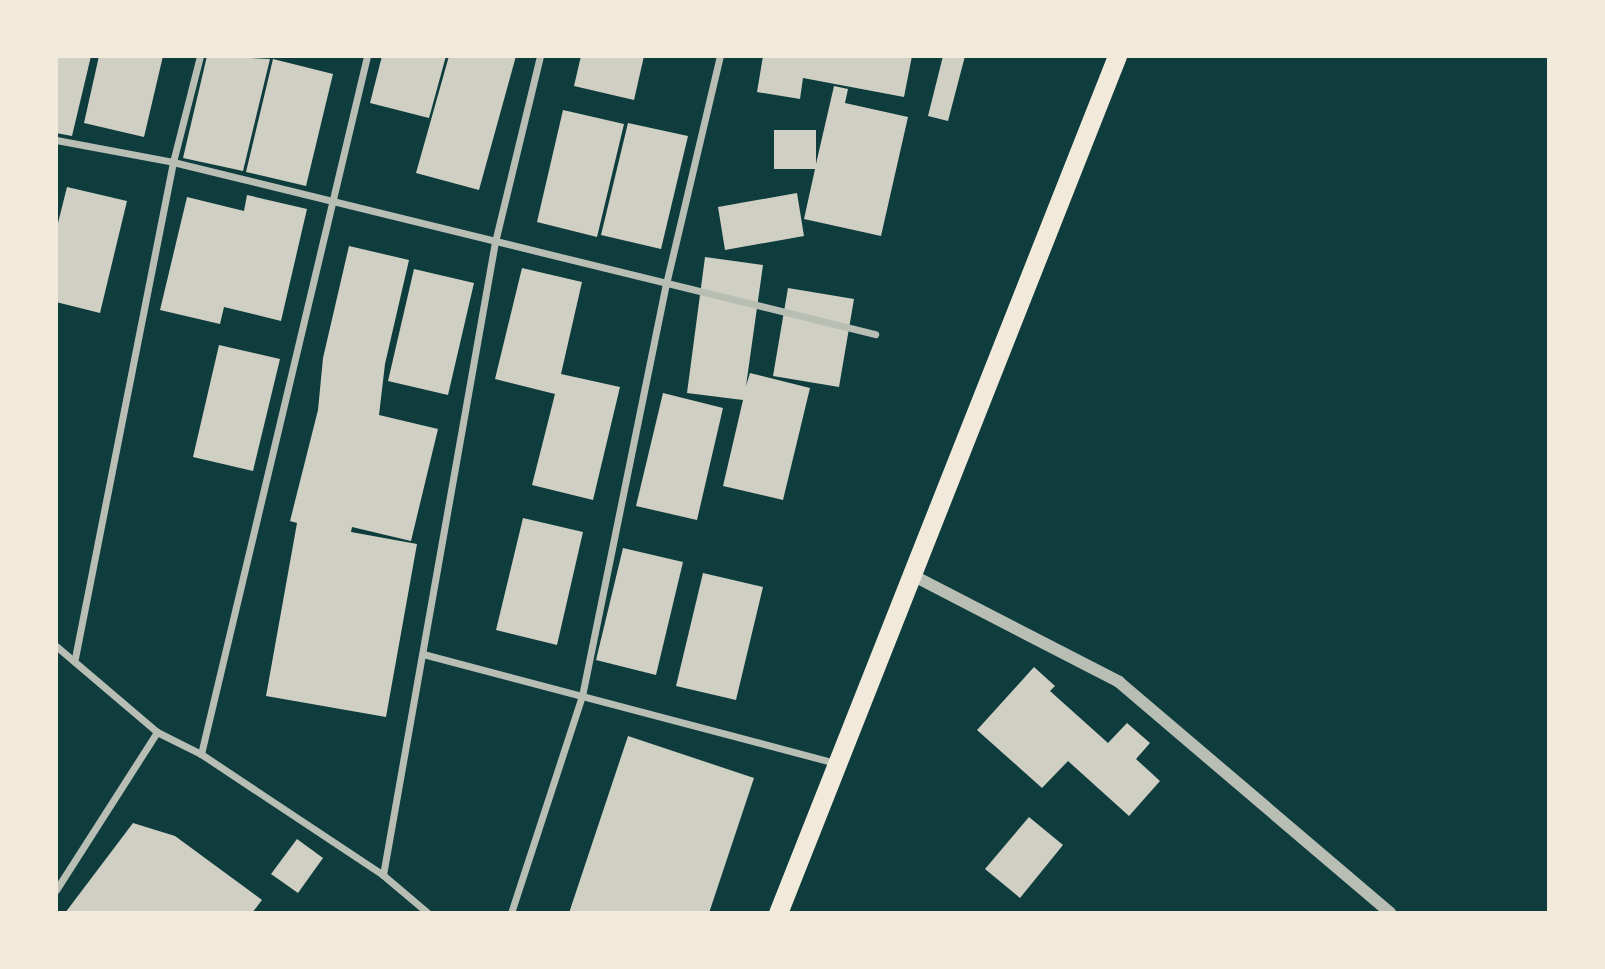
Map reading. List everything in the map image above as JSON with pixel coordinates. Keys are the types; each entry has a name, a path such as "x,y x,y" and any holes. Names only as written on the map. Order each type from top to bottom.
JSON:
{"highway":[{"path":"778,913 840,764 1117,56"}],"street":[{"path":"75,658 173,162 200,56"},
{"path":"201,754 367,56"},
{"path":"383,875 495,242 540,56"},
{"path":"511,913 582,696 666,284 720,56"},
{"path":"56,139 173,162 875,334"},
{"path":"914,576 1119,682 1391,913"},
{"path":"56,646 75,658 157,732 201,754 383,875 428,913"},
{"path":"423,654 840,764"},
{"path":"56,890 157,732"}],"building":[{"path":"56,56 91,56 72,136 56,133"},
{"path":"99,56 163,56 144,137 84,123"},
{"path":"207,56 270,59 243,171 183,158"},
{"path":"382,56 446,56 429,118 370,103"},
{"path":"449,56 516,56 479,190 416,173"},
{"path":"581,56 644,56 634,100 574,86"},
{"path":"763,56 912,56 904,97 803,78 800,99 757,92"},
{"path":"943,56 965,56 948,121 928,116"},
{"path":"273,59 333,74 306,186 246,172"},
{"path":"834,86 848,89 845,103 908,117 881,236 804,219 815,169 774,169 774,130 816,130 816,164"},
{"path":"563,110 624,124 597,237 537,222"},
{"path":"628,123 688,136 661,249 601,235"},
{"path":"67,187 127,201 100,313 56,302 56,231"},
{"path":"797,193 804,236 725,250 718,207"},
{"path":"247,195 307,209 281,321 224,307 220,324 160,310 187,197 244,211"},
{"path":"349,246 409,260 385,364 379,415 438,429 411,541 352,527 351,532 417,544 386,717 266,696 297,523 290,521 318,410 323,358"},
{"path":"705,257 763,265 746,386 750,373 810,388 783,500 723,486 743,400 687,393"},
{"path":"522,268 582,282 561,374 620,387 593,500 532,485 555,394 495,379"},
{"path":"414,269 474,283 448,395 388,381"},
{"path":"788,288 854,299 839,387 773,376"},
{"path":"219,345 280,359 253,471 193,457"},
{"path":"663,393 723,408 697,520 636,506"},
{"path":"523,518 583,532 557,645 496,630"},
{"path":"623,548 683,562 656,675 596,660"},
{"path":"703,573 763,587 736,700 676,686"},
{"path":"1034,667 1055,686 1050,691 1108,743 1127,723 1150,743 1136,759 1160,781 1129,816 1068,761 1042,788 977,730"},
{"path":"628,736 754,778 709,913 569,913"},
{"path":"1029,817 1063,845 1020,898 985,869"},
{"path":"133,823 175,836 262,900 252,913 65,913"},
{"path":"297,839 323,858 298,893 271,874"}]}
